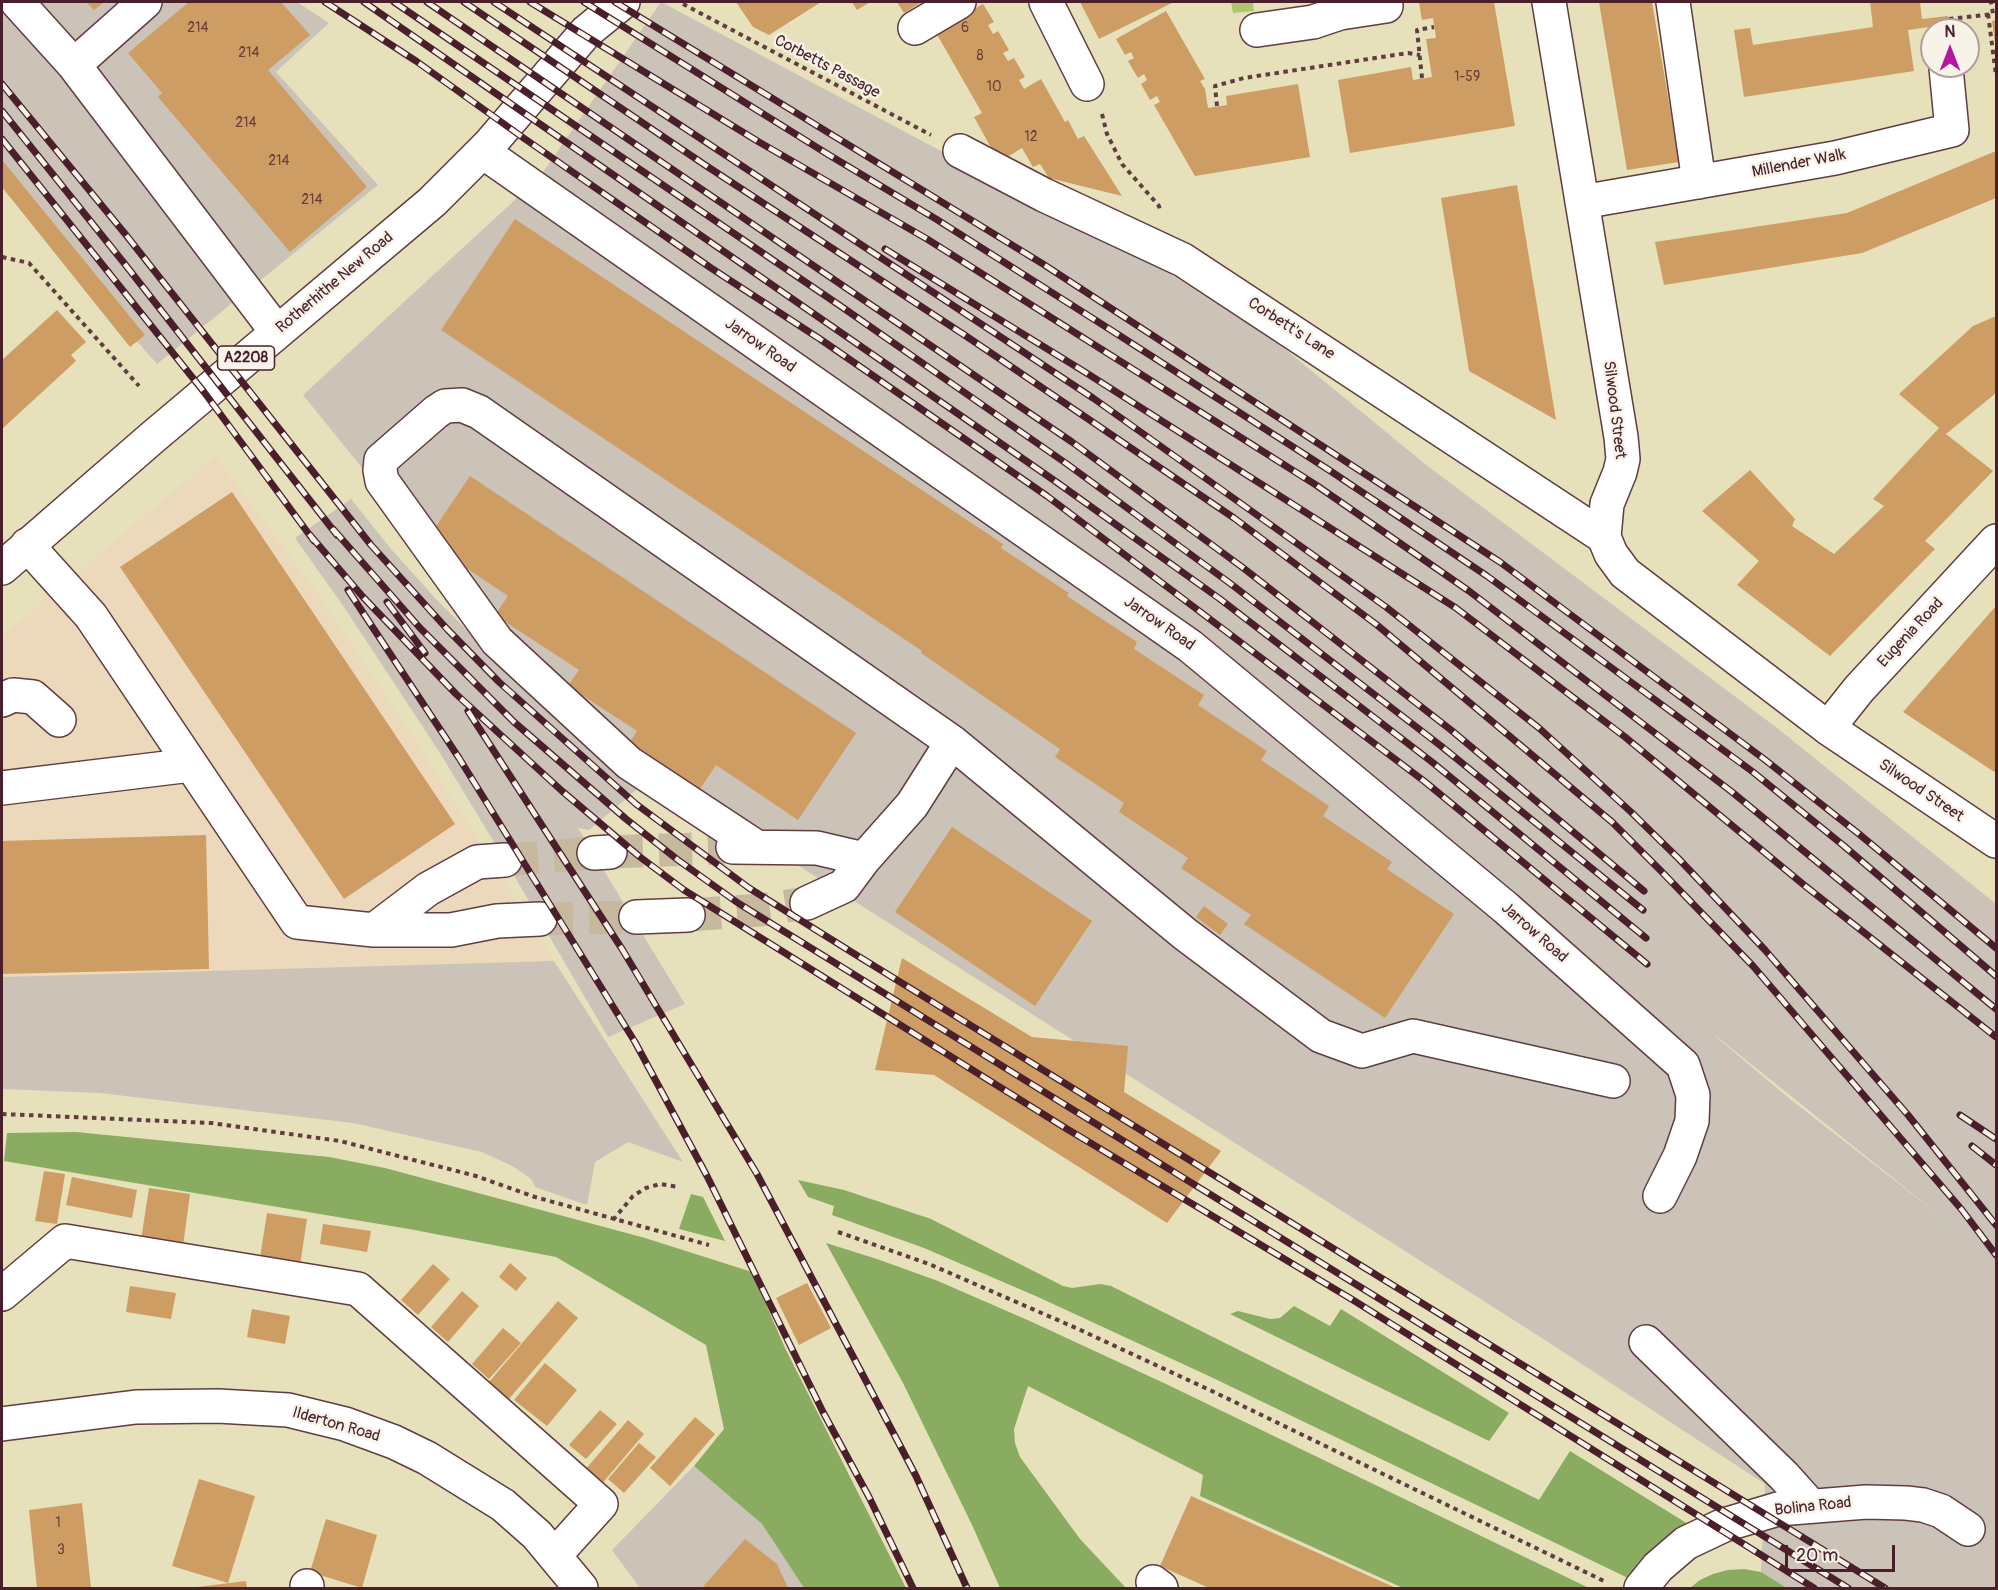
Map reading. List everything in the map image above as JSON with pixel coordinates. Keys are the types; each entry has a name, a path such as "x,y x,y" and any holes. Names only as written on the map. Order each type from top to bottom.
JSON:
{"street":[{"path":"17,2 74,65 277,332"},
{"path":"74,65 145,2"},
{"name":"Rotherhithe New Road","path":"2,568 432,202 483,152 586,32 623,2"},
{"path":"915,28 959,2"},
{"path":"1046,2 1087,84"},
{"name":"Silwood Street","path":"1549,2 1623,459 1607,504 1604,537 1611,554 1625,573 1828,728 1996,841"},
{"path":"1673,2 1699,182"},
{"path":"1257,30 1311,12 1340,13 1386,6"},
{"name":"Millender Walk","path":"1582,202 1835,158 1952,129 1947,78"},
{"name":"Corbett's Lane","path":"960,151 1044,195 1183,260 1328,353 1604,537"},
{"name":"Jarrow Road","path":"483,152 1190,646 1506,908 1675,1057 1683,1065 1693,1095 1692,1121 1680,1156 1660,1196"},
{"path":"864,859 817,848 739,847 629,763 497,641 382,481 381,460 445,406 462,405 479,412 952,742 1185,934 1321,1036 1362,1051 1413,1036 1613,1081"},
{"name":"Eugenia Road","path":"1828,728 1859,689 1996,541"},
{"path":"27,545 90,616 297,922 374,930 451,930 497,921 540,919"},
{"path":"2,700 13,695 33,697 59,720"},
{"path":"807,903 844,886 864,859 912,805 952,742"},
{"path":"2,788 191,765"},
{"path":"374,930 428,889 477,862 505,860"},
{"path":"636,917 688,915"},
{"path":"2,1294 65,1241 358,1289 601,1504 555,1555"},
{"path":"1646,1342 1785,1476 1810,1505"},
{"name":"Ilderton Road","path":"2,1424 92,1412 177,1406 288,1410 345,1424 394,1442 455,1474 522,1520 555,1555 581,1588"},
{"name":"Bolina Road","path":"1641,1588 1672,1553 1701,1535 1765,1512 1810,1505 1866,1502 1906,1503 1923,1505 1941,1511 1968,1528"}],"path":[{"path":"1959,18 1994,15 1991,2"},
{"name":"Corbetts Passage","path":"683,4 960,151"},
{"path":"1989,15 1996,75"},
{"path":"1422,78 1417,30 1434,27"},
{"path":"1217,106 1215,86 1244,78 1408,53 1420,55"},
{"path":"1087,84 1099,105 1107,134 1122,164 1159,206 1166,232 1163,250"},
{"path":"2,257 29,263 139,386"},
{"path":"2,1114 211,1123 340,1141 476,1176 535,1197 709,1245"},
{"path":"613,1220 633,1196 646,1188 660,1184 679,1186"},
{"path":"838,1232 929,1264 1076,1328 1593,1575"}],"shaded area":[{"path":"2,2 297,2 329,23 276,72 378,185 157,364 2,188"},
{"path":"661,2 1161,268 1274,340 1425,464 1777,728 1996,904 1996,1588 1787,1588 1761,1572 1765,1484 1545,1340 563,716 303,395 543,172","holes":["1716,1036 1943,1218 1790,1099"]},
{"path":"215,456 317,593 428,760 554,961 2,977 2,637"},
{"path":"351,499 391,549 435,598 495,658 642,785 589,830 578,828 685,1004 608,1037 440,753 344,607 295,538"},
{"path":"554,961 683,1162 628,1142 595,1162 587,1205 535,1187 531,1179 514,1167 482,1152 353,1123 100,1093 2,1089 3,977"},
{"path":"694,1466 762,1524 804,1588 640,1588 612,1550"}],"green space":[{"path":"1231,2 1253,2 1254,11 1233,13"},
{"path":"76,1132 329,1157 385,1168 645,1238 752,1272 785,1348 906,1588 804,1588 762,1524 694,1466 724,1429 706,1345 556,1257 409,1229 4,1161 7,1133"},
{"path":"798,1180 844,1190 931,1219 1063,1286 1072,1288 1100,1284 1111,1286 1539,1500 1570,1451 1688,1524 1668,1536 1650,1552 1628,1578 1211,1377 1038,1297 924,1248 832,1215 834,1206 808,1197"},
{"path":"691,1194 703,1197 725,1241 679,1229"},
{"path":"826,1243 938,1281 1032,1322 1589,1588 1403,1588 1200,1496 1203,1475 1028,1386 1014,1429 1015,1443 1020,1457 1080,1539 1126,1588 1000,1588 903,1383"},
{"path":"1294,1306 1330,1326 1341,1309 1509,1413 1489,1441 1230,1314 1238,1311 1270,1319 1280,1318"},
{"path":"1744,1569 1761,1572 1787,1588 1690,1588 1713,1574"}],"building":[{"path":"86,2 104,2 94,10"},
{"path":"189,2 281,2 310,35 268,70 367,187 290,252 158,97 162,93 128,53"},
{"path":"736,2 821,2 769,35 753,27"},
{"path":"852,2 870,2 857,10"},
{"path":"897,2 922,2 904,13"},
{"path":"1080,2 1174,2 1099,39"},
{"path":"1419,2 1494,2 1515,126 1350,153 1338,80 1411,67 1413,80 1432,77 1426,39 1436,38 1433,18 1422,20"},
{"path":"1599,2 1652,2 1679,162 1627,170"},
{"path":"1870,2 1920,2 1922,18 1920,18 1920,28 1908,30 1914,71 1744,97 1734,30 1750,28 1753,45 1873,27"},
{"path":"983,4 994,22 988,25 993,34 998,31 1009,50 1003,53 1008,61 1014,58 1025,77 1019,80 1024,89 1041,79 1065,122 1068,120 1078,139 1084,136 1122,196 1049,178 1040,164 1033,167 1022,148 999,162 974,117 982,113 935,31"},
{"path":"1166,11 1205,79 1200,81 1205,89 1208,108 1227,105 1226,96 1298,84 1310,157 1195,176 1154,105 1160,102 1157,96 1150,100 1141,84 1147,80 1144,74 1138,78 1128,61 1134,58 1131,52 1125,55 1116,39"},
{"path":"1996,20 1996,42 1995,42 1992,21"},
{"path":"1996,151 1996,198 1862,253 1664,285 1655,242 1847,213"},
{"path":"2,160 145,335 130,347 2,187"},
{"path":"1517,185 1556,420 1469,371 1441,198"},
{"path":"515,219 1003,544 1001,548 1069,593 1067,596 1137,642 1134,649 1204,695 1198,705 1267,751 1261,760 1329,806 1323,816 1392,862 1387,869 1454,914 1385,1018 1244,924 1251,915 1181,868 1188,858 1119,812 1124,803 1055,757 1060,749 921,653 922,651 441,330"},
{"path":"57,310 86,342 71,355 76,361 2,429 2,360"},
{"path":"1996,316 1996,393 1946,434 1993,471 1925,541 1935,549 1830,656 1737,585 1759,561 1702,511 1750,470 1795,519 1792,526 1834,554 1884,506 1873,499 1939,428 1899,394 1973,326"},
{"path":"470,476 856,733 798,820 716,765 700,789 630,742 637,731 568,686 579,670 495,615 508,596 426,541"},
{"path":"232,492 455,824 344,899 120,567"},
{"path":"1996,606 1996,773 1903,712"},
{"path":"952,827 1092,921 1035,1006 895,912"},
{"path":"206,835 209,969 2,974 2,841"},
{"path":"1204,906 1228,924 1220,935 1196,917"},
{"path":"902,958 1032,1037 1128,1046 1124,1092 1221,1151 1167,1223 934,1075 875,1070"},
{"path":"44,1171 65,1174 57,1224 35,1221"},
{"path":"72,1177 137,1190 132,1218 66,1205"},
{"path":"149,1188 190,1194 183,1246 141,1240"},
{"path":"267,1213 307,1219 300,1265 260,1258"},
{"path":"323,1224 371,1231 367,1252 320,1244"},
{"path":"510,1263 527,1278 516,1291 499,1277"},
{"path":"433,1264 450,1279 418,1315 401,1300"},
{"path":"807,1283 831,1328 799,1345 776,1298"},
{"path":"130,1286 176,1293 171,1319 126,1312"},
{"path":"462,1291 479,1306 448,1342 431,1327"},
{"path":"558,1301 578,1318 509,1399 489,1382"},
{"path":"252,1309 290,1316 285,1344 247,1337"},
{"path":"503,1328 521,1343 489,1379 472,1364"},
{"path":"545,1363 577,1390 547,1426 514,1400"},
{"path":"600,1410 617,1424 586,1459 569,1445"},
{"path":"695,1417 715,1434 670,1486 650,1468"},
{"path":"628,1420 644,1434 600,1486 584,1471"},
{"path":"639,1443 656,1457 624,1493 608,1479"},
{"path":"199,1479 255,1496 228,1583 172,1566"},
{"path":"1191,1496 1396,1588 1209,1588 1160,1566"},
{"path":"82,1503 91,1588 37,1588 29,1510"},
{"path":"326,1519 377,1535 362,1588 310,1572"},
{"path":"745,1539 777,1564 788,1588 702,1588"},
{"path":"246,1581 247,1588 197,1588 197,1587"}],"tunnel":[{"path":"610,852 724,848"},
{"path":"505,860 594,853"},
{"path":"688,915 761,910 807,903"},
{"path":"540,919 636,917"}],"railway":[{"path":"325,2 416,61 711,268 820,339 1047,496 1424,781 1647,964"},
{"path":"364,2 1055,481 1220,599 1432,762 1646,938"},
{"path":"394,2 842,307 1067,464 1231,584 1441,746 1643,910"},
{"path":"427,2 1072,442 1242,567 1451,730 1644,891"},
{"path":"464,2 705,165 963,334 1234,518 1377,625 1612,822 1661,871 1753,966 1962,1210 1996,1255"},
{"path":"494,2 1093,398 1386,607 1539,728 1678,858 1765,950 1908,1115 1996,1225"},
{"path":"530,2 759,142 927,239 1316,485 1469,591 1732,792 1996,1009"},
{"path":"584,2 936,219 1114,332 1329,470 1487,576 1753,772 1844,846 1996,976"},
{"path":"615,2 1043,264 1500,562 1764,759 1859,834 1996,948"},
{"path":"2,84 126,235 371,545 499,682 636,804 749,888 1885,1588"},
{"path":"2,111 337,535"},
{"path":"2,139 204,392 314,541"},
{"path":"885,249 1088,374 1456,608 1625,737 1804,885 1996,1037"},
{"path":"333,529 420,628 514,722 626,819 738,903 1848,1588"},
{"path":"309,534 363,597 456,694 562,791 640,857 684,890 1067,1129 1353,1300 1814,1588"},
{"path":"348,590 459,758 635,1042 707,1176 913,1588"},
{"path":"387,602 425,653"},
{"path":"468,711 622,949 757,1174 916,1476 967,1588"},
{"path":"1960,1115 1996,1139"},
{"path":"1972,1146 1996,1165"}]}
